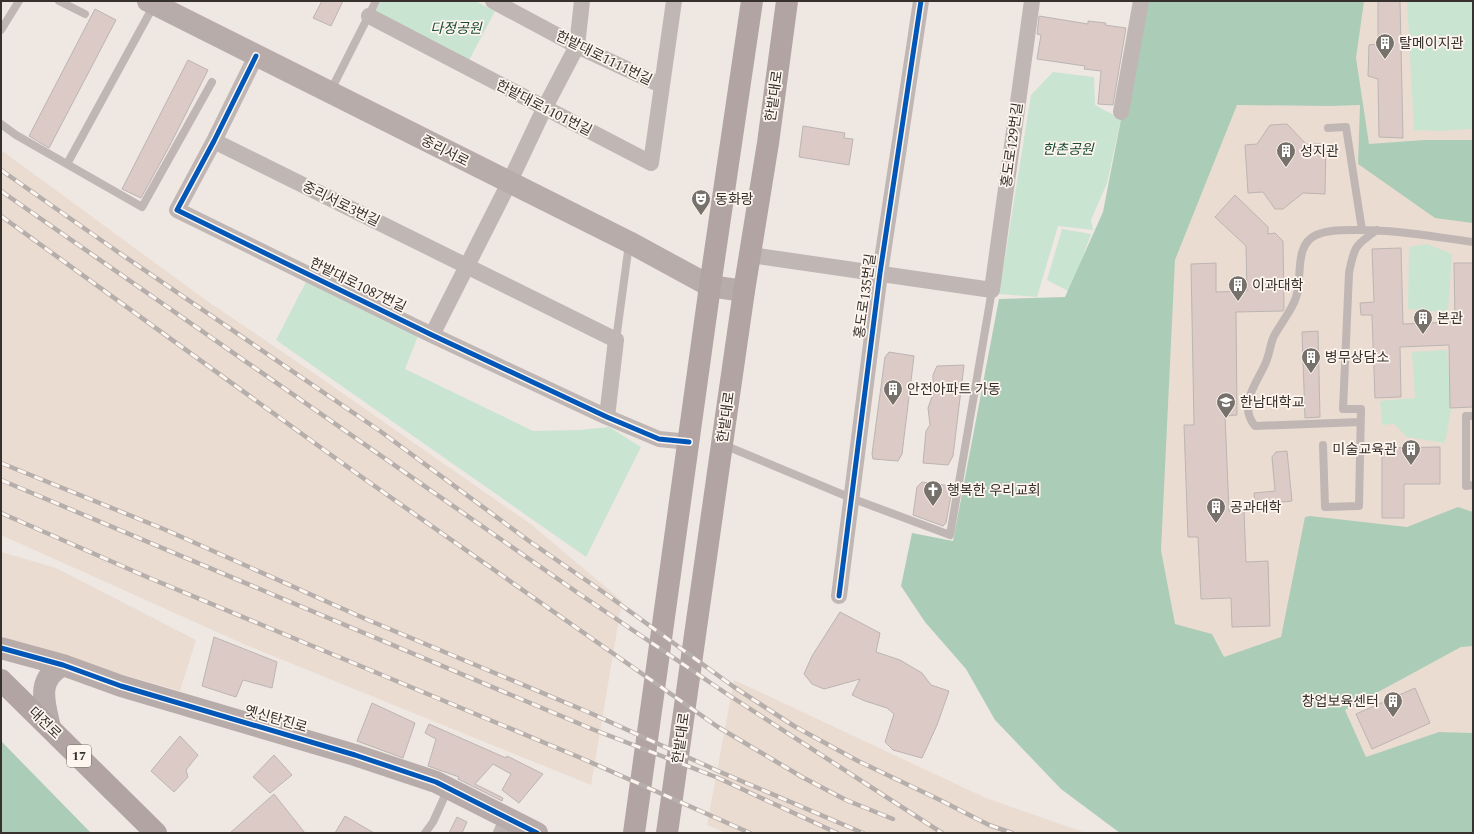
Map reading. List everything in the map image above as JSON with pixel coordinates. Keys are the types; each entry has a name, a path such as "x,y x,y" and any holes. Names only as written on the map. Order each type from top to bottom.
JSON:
{"main road":[{"path":"634,833 710,286 752,1"},
{"name":"한밭대로","path":"667,833 744,291 768,143 786,1"},
{"name":"중리서로","path":"153,2 329,93 629,242 710,286 744,291"},
{"name":"옛신탄진로","path":"1,648 63,665 121,686 355,755 436,782 448,788 504,826 537,833"},
{"path":"50,728 44,695 46,682 53,670 63,665"},
{"name":"대전로","path":"1,680 156,833"}],"street":[{"name":"한밭대로1111번길","path":"493,1 509,5 577,46 661,86 674,1"},
{"path":"432,335 509,183 544,108 577,46 582,1"},
{"name":"홍도로135번길","path":"839,596 880,273 921,1"},
{"name":"홍도로129번길","path":"992,290 1032,1"},
{"path":"1121,112 1138,1"},
{"name":"한밭대로1101번길","path":"369,16 651,163 661,86"},
{"name":"한밭대로1087번길","path":"256,56 214,141 177,210 432,335 607,417 659,439 689,442"},
{"name":"중리서로3번길","path":"214,141 616,340"},
{"path":"750,255 992,290"},
{"path":"607,417 616,340"}],"lane":[{"path":"1,30 19,1"},
{"path":"59,1 85,14"},
{"path":"329,93 376,1"},
{"path":"67,164 153,2"},
{"path":"1,124 16,135 142,207 212,82"},
{"path":"1328,128 1346,128 1362,230"},
{"path":"1323,445 1325,507 1359,506 1361,409 1344,409 1349,273 1352,254 1361,241 1378,229"},
{"path":"1360,422 1255,426 1250,420 1248,410 1251,391 1266,362 1274,337 1293,304 1298,292 1301,257 1306,242 1316,235 1328,232 1378,229 1473,242"},
{"path":"616,340 629,242"},
{"path":"722,444 851,498 950,535 992,290"},
{"path":"1473,416 1466,416 1466,486 1473,485"},
{"path":"425,833 433,822 448,788"}],"shaded area":[{"name":"한남대학교","path":"1144,1 1473,1 1473,833 955,544 1104,213"},
{"path":"1,150 207,301 532,525 622,601 591,785 246,645 1,535"},
{"path":"1,552 56,568 196,640 180,691 9,642 1,634"},
{"path":"734,680 986,798 1086,833 726,833 707,825"}],"green space":[{"name":"다정공원","path":"381,1 475,1 495,11 467,64 373,15"},
{"path":"1144,1 1364,1 1356,58 1369,144 1424,140 1473,140 1473,223 1435,218 1358,164 1360,105 1237,105 1175,260 1161,550 1175,624 1212,634 1224,657 1281,637 1305,517 1310,516 1407,527 1458,507 1473,512 1473,646 1461,647 1345,710 1366,757 1439,732 1473,733 1473,833 1120,833 1061,789 995,720 966,669 925,622 901,586 912,533 953,541 999,299 1065,297 1103,212"},
{"path":"1407,1 1473,1 1473,130 1414,130"},
{"name":"한촌공원","path":"1053,72 1094,77 1095,105 1121,119 1107,183 1091,220 1093,230 1058,226 1037,297 999,294 1031,95"},
{"path":"1062,229 1091,234 1070,292 1047,280"},
{"path":"1427,244 1452,254 1448,311 1442,312 1408,309 1409,247"},
{"path":"306,282 418,336 405,369 533,431 579,430 609,427 641,447 586,557 276,340"},
{"path":"1447,350 1452,405 1445,443 1407,437 1394,424 1382,425 1380,401 1415,398 1412,352"},
{"path":"1,741 91,833 1,833"}],"building":[{"path":"322,1 343,1 331,26 313,18"},
{"name":"탈메이지관","path":"1378,1 1400,1 1403,138 1379,137 1378,79 1368,76 1369,45 1378,44"},
{"path":"95,9 116,20 49,148 29,136"},
{"path":"1039,16 1088,24 1088,21 1106,23 1105,25 1126,28 1113,105 1098,104 1101,71 1084,69 1085,66 1037,59 1041,35 1037,34"},
{"path":"188,60 208,70 141,198 122,189"},
{"name":"성지관","path":"1287,124 1306,144 1326,144 1325,194 1303,193 1283,209 1275,209 1263,192 1248,193 1245,145 1257,144 1270,125"},
{"path":"803,126 845,133 844,138 853,139 849,165 799,157"},
{"path":"1235,195 1268,227 1268,234 1275,233 1283,241 1284,309 1283,311 1236,312 1237,415 1225,416 1229,511 1244,510 1246,562 1268,561 1270,626 1232,627 1231,598 1201,599 1198,537 1188,537 1184,425 1194,425 1191,264 1216,263 1216,292 1247,291 1246,246 1215,217"},
{"name":"본관","path":"1401,248 1403,324 1455,322 1454,263 1473,263 1473,407 1450,408 1449,345 1400,347 1401,397 1375,398 1372,315 1361,315 1360,303 1374,302 1372,249"},
{"name":"병무상담소","path":"1318,331 1320,417 1305,418 1302,332"},
{"name":"안전아파트 가동","path":"889,352 914,356 902,454 898,461 873,459 872,454 885,357"},
{"path":"964,365 953,456 948,465 923,463 926,431 930,425 928,408 933,394 933,375 937,366"},
{"name":"미술교육관","path":"1440,447 1440,484 1404,484 1404,518 1382,518 1382,448"},
{"path":"1287,451 1292,501 1255,505 1254,493 1275,491 1272,457 1276,452"},
{"name":"행복한 우리교회","path":"922,482 951,486 952,490 946,523 943,526 913,515 917,487"},
{"path":"840,612 880,633 876,652 900,660 922,673 931,685 949,691 937,725 922,758 893,750 885,742 894,714 887,708 852,695 860,679 824,689 812,684 804,674 812,656"},
{"path":"214,637 277,662 272,688 243,680 236,697 202,686"},
{"name":"창업보육센터","path":"1415,688 1430,723 1372,749 1356,714"},
{"path":"372,703 415,723 403,758 357,741"},
{"path":"429,724 506,758 507,756 543,774 519,803 502,790 511,774 493,764 475,784 503,798 502,801 458,779 459,777 428,766 436,739 425,733"},
{"path":"180,736 198,755 186,770 188,777 174,792 151,771"},
{"path":"274,755 292,775 270,793 253,777"},
{"path":"274,794 305,833 230,833"},
{"path":"345,816 374,833 335,833"},
{"path":"457,817 467,822 462,833 449,833"}],"railway":[{"path":"1,170 380,431 529,541 606,594 734,687 794,726 858,761 989,825 1012,833"},
{"path":"1,191 578,593 727,694 942,833"},
{"path":"1,216 356,473 718,727 802,777 846,800 893,819"},
{"path":"1,463 166,530 368,620 588,712 718,771 863,833"},
{"path":"1,480 592,729 716,777 837,833"},
{"path":"1,513 147,577 581,758 750,833"}],"cycle path":[{"path":"839,596 880,273 921,1"},
{"path":"256,56 214,141 177,210 432,335 607,417 659,439 689,442"},
{"path":"1,648 63,665 121,686 355,755 436,782 537,833"}],"place":[{"name":"탈메이지관","path":"1385,60"},
{"name":"성지관","path":"1286,168"},
{"name":"동화랑","path":"701,216"},
{"name":"이과대학","path":"1238,302"},
{"name":"본관","path":"1423,335"},
{"name":"병무상담소","path":"1311,374"},
{"name":"안전아파트 가동","path":"893,406"},
{"name":"한남대학교","path":"1226,419"},
{"name":"미술교육관","path":"1411,466"},
{"name":"행복한 우리교회","path":"933,507"},
{"name":"공과대학","path":"1216,524"},
{"name":"창업보육센터","path":"1393,718"}]}
